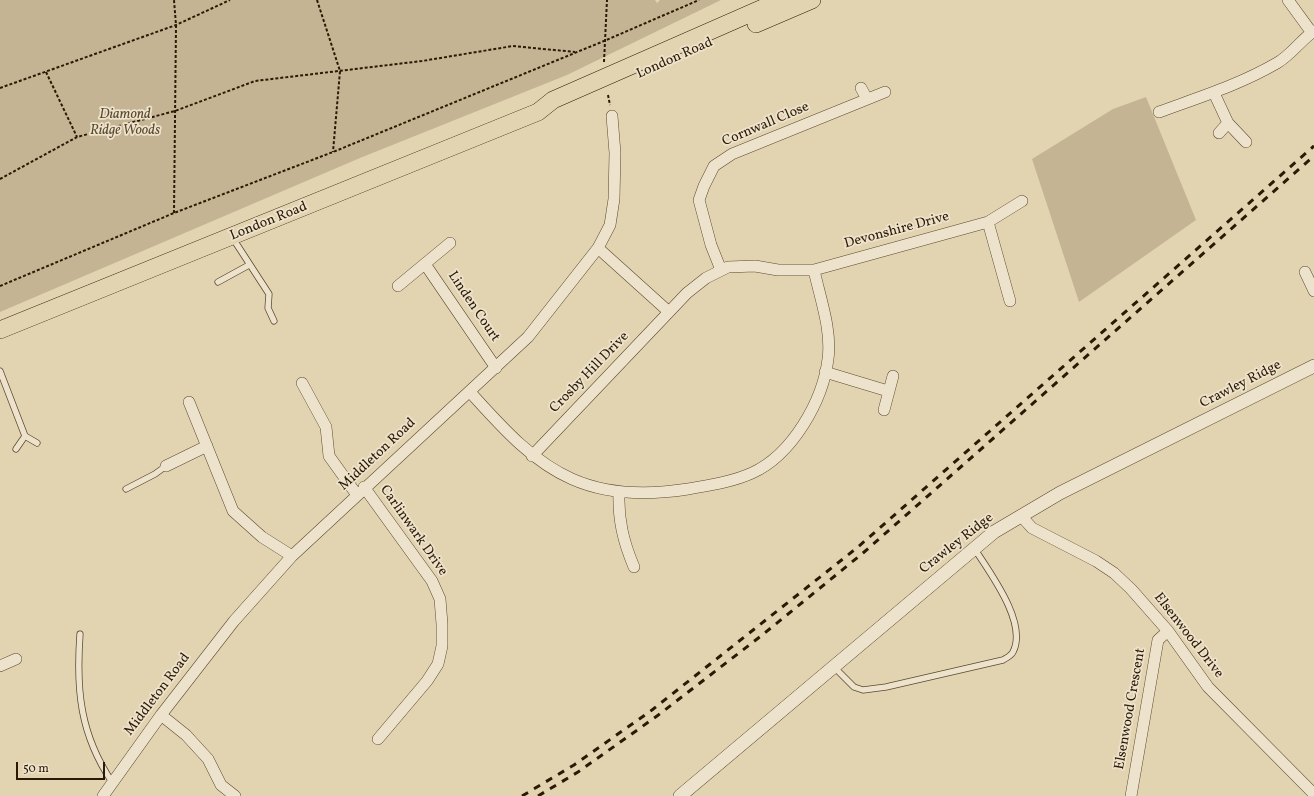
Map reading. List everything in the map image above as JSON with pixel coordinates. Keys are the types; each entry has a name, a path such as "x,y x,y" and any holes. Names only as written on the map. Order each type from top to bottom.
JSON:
{"main road":[{"name":"London Road","path":"538,112 553,100 781,0"},
{"name":"London Road","path":"0,330 538,112 555,110 812,0"}],"street":[{"path":"1159,112 1214,93 1279,62 1307,35 1313,32 1288,0"},
{"path":"861,88 867,99"},
{"name":"Cornwall Close","path":"721,270 711,245 699,200 714,166 732,154 885,92"},
{"path":"1214,93 1228,123 1246,142"},
{"name":"Middleton Road","path":"103,796 161,714 234,621 292,556 528,337 598,248 610,225 614,200 615,153 612,116"},
{"path":"1219,133 1228,123"},
{"name":"Devonshire Drive","path":"814,270 988,222 1022,201"},
{"path":"988,222 1010,301"},
{"path":"398,286 450,243"},
{"path":"598,248 669,312"},
{"name":"Linden Court","path":"425,264 496,368"},
{"name":"Crosby Hill Drive","path":"532,456 687,293 706,278 721,270 740,266 784,270 814,270"},
{"path":"470,392 532,456 573,480 619,492 649,493 721,484 753,472 776,457 799,433 813,407 825,372 828,352 826,326 814,270"},
{"path":"1306,272 1314,291"},
{"name":"Crawley Ridge","path":"680,796 994,532 1022,517 1060,493 1314,366"},
{"path":"825,372 888,392"},
{"path":"884,410 893,376"},
{"name":"Carlinwark Drive","path":"302,383 326,427 329,456 361,491 432,581 440,599 442,646 438,664 428,681 378,739"},
{"path":"189,402 233,511 262,537 292,556"},
{"path":"166,466 207,446"},
{"path":"619,492 618,515 622,535 634,567"},
{"name":"Elsenwood Drive","path":"1022,517 1032,528 1085,554 1114,573 1131,589 1168,631 1208,687 1314,794"},
{"name":"Elsenwood Crescent","path":"1131,796 1158,640 1168,631"},
{"path":"0,666 16,660"},
{"path":"161,714 186,735 208,760 221,786 236,796"}],"lane":[{"path":"232,237 249,265 270,294 268,308 274,321"},
{"path":"218,282 249,265"},
{"path":"0,370 25,436 37,443"},
{"path":"16,449 25,436"},
{"path":"126,490 155,474 166,466"},
{"path":"834,667 854,687 863,690 886,687 1003,660 1012,654 1016,644 1016,626 1012,612 974,548"},
{"path":"80,634 78,667 80,703 96,754 112,782"}],"path":[{"path":"174,0 176,25 174,213"},
{"path":"0,88 176,25 230,0"},
{"path":"317,0 340,71 333,152"},
{"path":"604,62 607,0"},
{"path":"0,286 174,213 333,152 604,41 699,0"},
{"path":"0,179 77,137 175,111 255,81 422,61 513,46 576,52"},
{"path":"46,72 77,137"}],"green space":[{"name":"Diamond Ridge Woods","path":"0,0 655,0 657,3 660,0 721,0 567,75 360,158 0,312"},
{"path":"1146,97 1196,220 1079,302 1032,159 1113,109"}],"railway":[{"path":"522,796 574,765 652,710 858,547 1314,146"},
{"path":"538,796 578,772 657,716 761,636 863,553 1314,156"}]}
